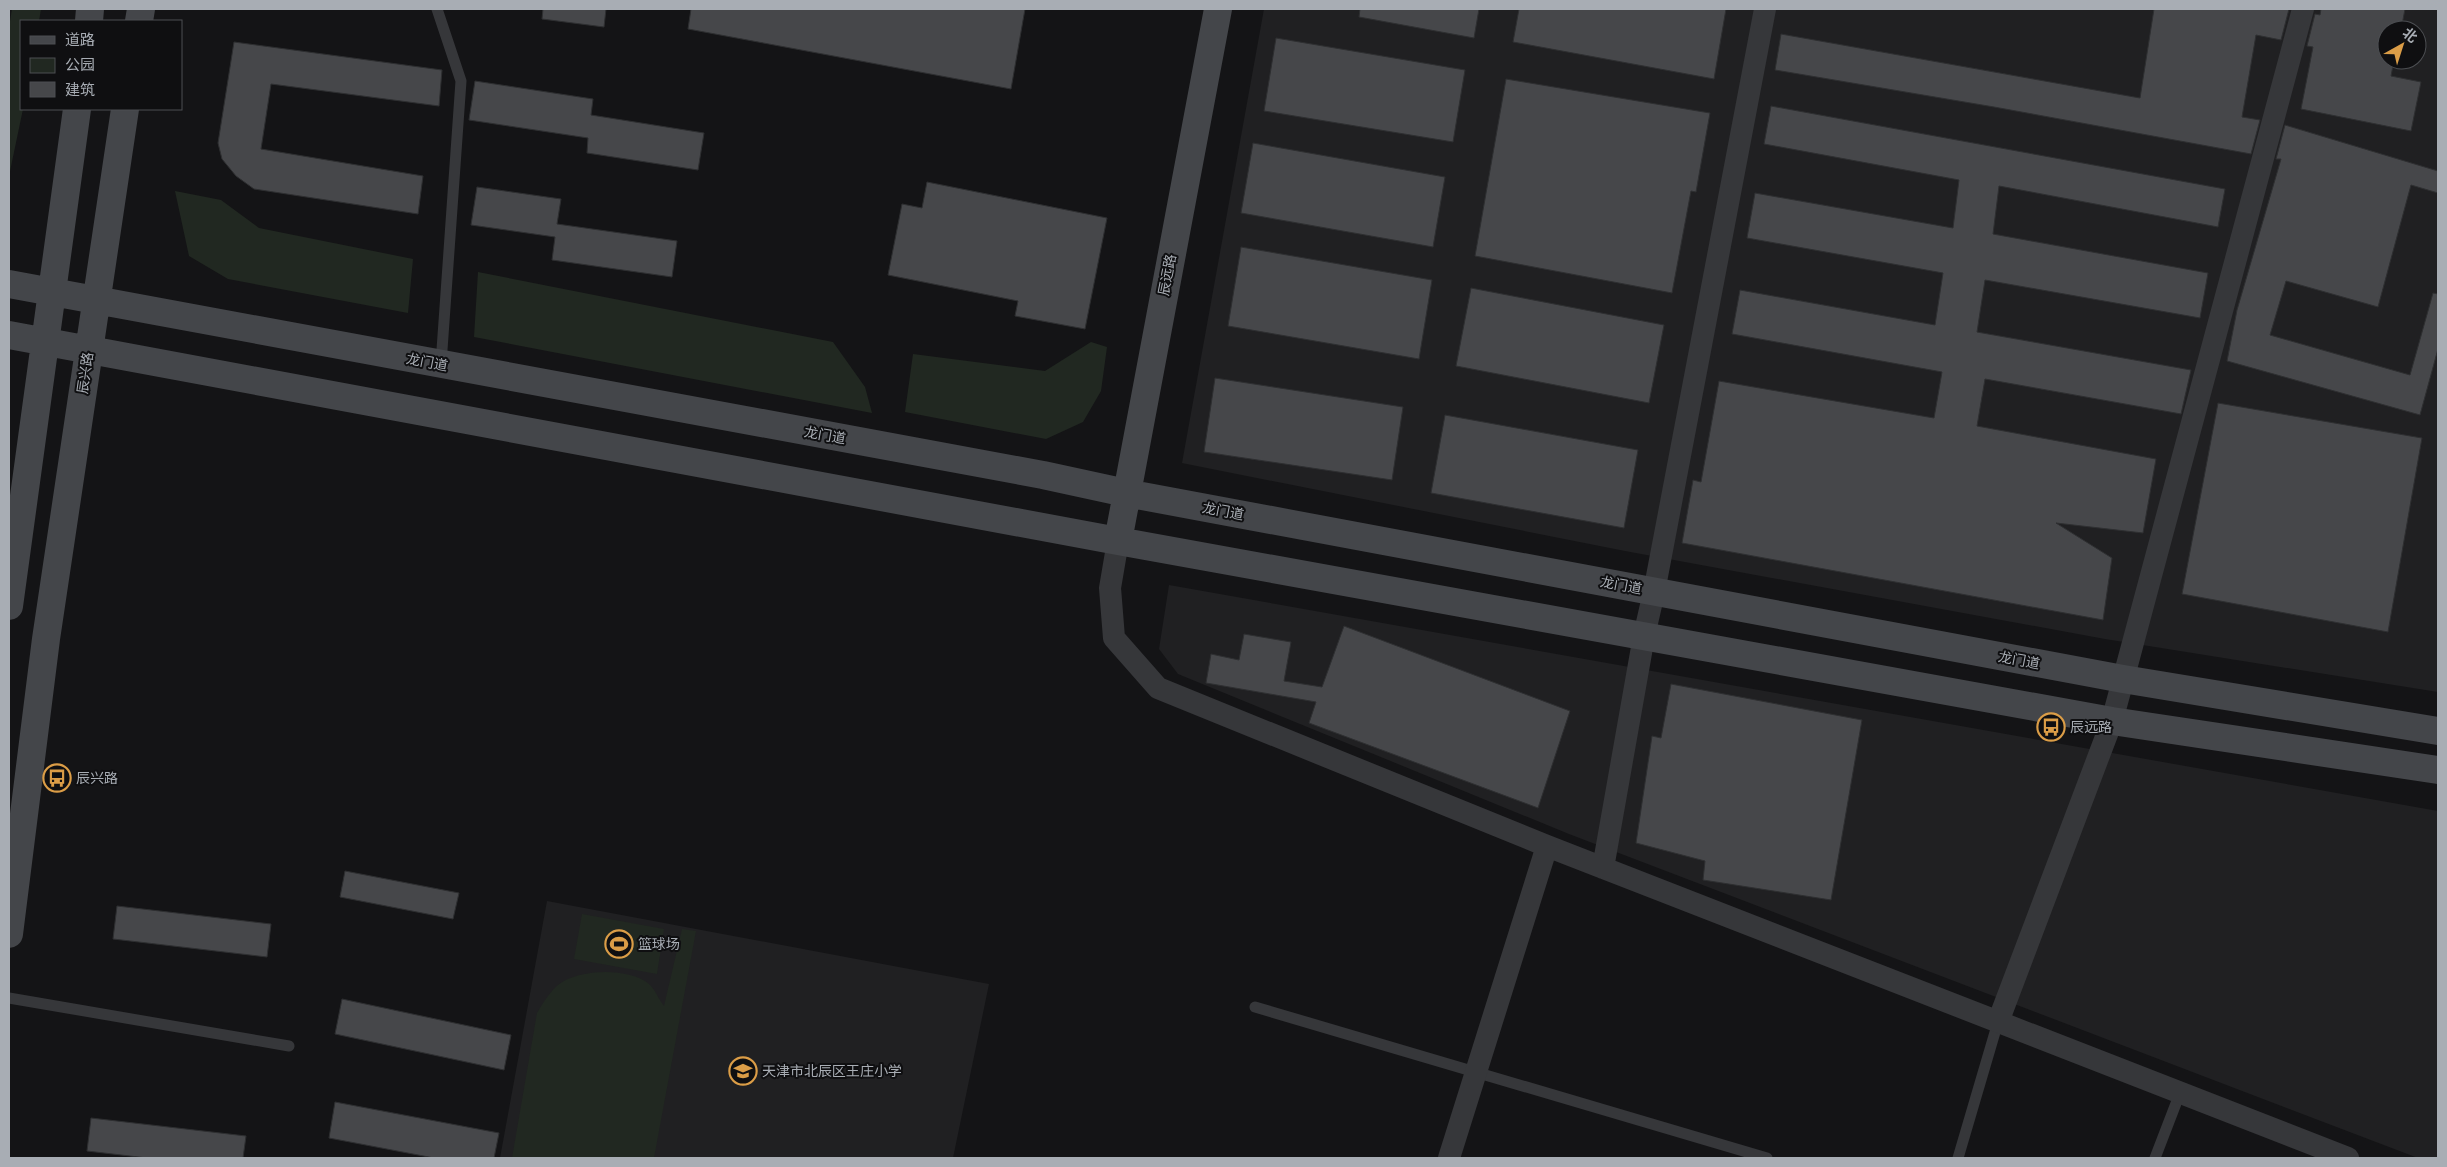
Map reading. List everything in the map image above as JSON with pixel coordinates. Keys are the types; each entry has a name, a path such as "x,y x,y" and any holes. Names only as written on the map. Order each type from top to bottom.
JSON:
{"main road":[{"name":"辰远路","path":"1118,541 1218,9"},
{"path":"9,606 13,558 53,292 77,110"},
{"name":"辰兴路","path":"9,934 46,639 95,299 125,110"},
{"name":"龙门道","path":"9,284 1044,475 1126,493 2123,679 2438,730"},
{"path":"9,335 1118,541 2112,721 2438,770"}],"street":[{"path":"1603,868 1644,636 1765,9"},
{"path":"1998,1022 2112,721 2302,9"},
{"path":"1118,541 1110,588 1114,638 1158,688 1547,846 2348,1158"},
{"path":"1449,1158 1547,846"}],"lane":[{"path":"437,9 461,81 441,364"},
{"path":"9,998 289,1046"},
{"path":"1255,1007 1767,1158"},
{"path":"1958,1158 1998,1022"},
{"path":"2155,1158 2180,1093"}],"shaded area":[{"path":"1264,9 2438,9 2438,692 2105,639 1625,551 1182,463"},
{"path":"1169,585 2438,811 2438,1158 2418,1158 1569,834 1178,674 1159,649"},
{"name":"天津市北辰区王庄小学","path":"547,901 989,984 953,1158 500,1158"}],"green space":[{"path":"12,9 41,9 39,20 20,20 20,110 23,110 9,176 9,27"},
{"path":"175,191 221,200 259,228 413,259 408,313 228,279 189,256"},
{"path":"478,272 833,342 865,387 872,413 474,337"},
{"path":"1091,342 1107,347 1101,391 1083,422 1046,439 905,412 913,354 1045,371"},
{"name":"篮球场","path":"582,914 664,929 657,974 574,959"},
{"path":"682,929 696,931 654,1158 512,1158 537,1013 546,998 558,985 567,980 590,973 603,972 629,975 649,984 664,1006"}],"building":[{"path":"543,9 606,9 604,27 542,19"},
{"path":"691,9 1025,9 1011,89 688,29"},
{"path":"1360,9 1479,9 1474,38 1359,17"},
{"path":"1519,9 1726,9 1714,79 1513,42"},
{"path":"2154,9 2289,9 2281,40 2256,35 2242,117 2260,120 2251,154 1994,107 1775,70 1781,34 2140,98"},
{"path":"2321,9 2405,9 2403,20 2377,20 2377,70 2392,70 2391,76 2421,82 2411,131 2301,109 2313,47 2307,46 2315,14 2320,15"},
{"path":"1276,38 1465,70 1453,142 1264,111"},
{"path":"234,42 442,70 439,106 271,84 261,149 423,176 418,214 254,189 236,176 222,159 218,143"},
{"path":"1506,79 1710,113 1696,192 1691,191 1672,293 1475,256"},
{"path":"475,81 593,99 591,115 704,133 698,170 587,153 588,138 469,120"},
{"path":"1771,106 2225,189 2218,227 1999,186 1993,234 2208,273 2200,318 1985,280 1977,332 2191,370 2181,414 1985,379 1977,426 2156,459 2143,533 2056,523 2112,558 2103,620 1682,543 1693,480 1701,482 1719,381 1934,418 1942,372 1732,334 1740,290 1935,325 1943,273 1747,238 1755,193 1953,228 1959,180 1764,144"},
{"path":"2285,125 2438,171 2438,193 2411,185 2378,307 2286,281 2270,335 2410,375 2433,293 2438,294 2438,349 2420,415 2227,361 2237,310 2281,159 2276,159"},
{"path":"1253,143 1445,177 1433,247 1241,213"},
{"path":"927,182 1107,218 1085,329 1015,316 1018,301 888,275 902,204 922,208"},
{"path":"477,187 561,199 557,224 677,241 672,277 552,260 555,237 471,225"},
{"path":"1241,247 1432,280 1419,359 1228,326"},
{"path":"1471,288 1664,325 1649,403 1456,366"},
{"path":"1215,378 1403,407 1392,480 1204,452"},
{"path":"2218,403 2422,438 2388,632 2182,594"},
{"path":"1445,415 1638,450 1624,528 1431,493"},
{"path":"1344,626 1570,711 1538,808 1309,723 1316,702 1206,683 1211,654 1239,660 1244,634 1291,642 1284,681 1322,687"},
{"path":"1671,684 1862,720 1831,900 1703,880 1705,861 1636,843 1652,736 1661,738"},
{"path":"345,871 459,893 453,919 340,897"},
{"path":"117,906 271,924 267,957 113,939"},
{"path":"342,999 511,1035 504,1070 335,1034"},
{"path":"335,1102 499,1133 494,1158 434,1158 329,1138"},
{"path":"91,1118 246,1136 243,1158 147,1158 87,1151"}],"place":[{"name":"辰远路","path":"2051,727"},
{"name":"辰兴路","path":"57,778"},
{"name":"篮球场","path":"619,944"},
{"name":"天津市北辰区王庄小学","path":"743,1071"}]}
